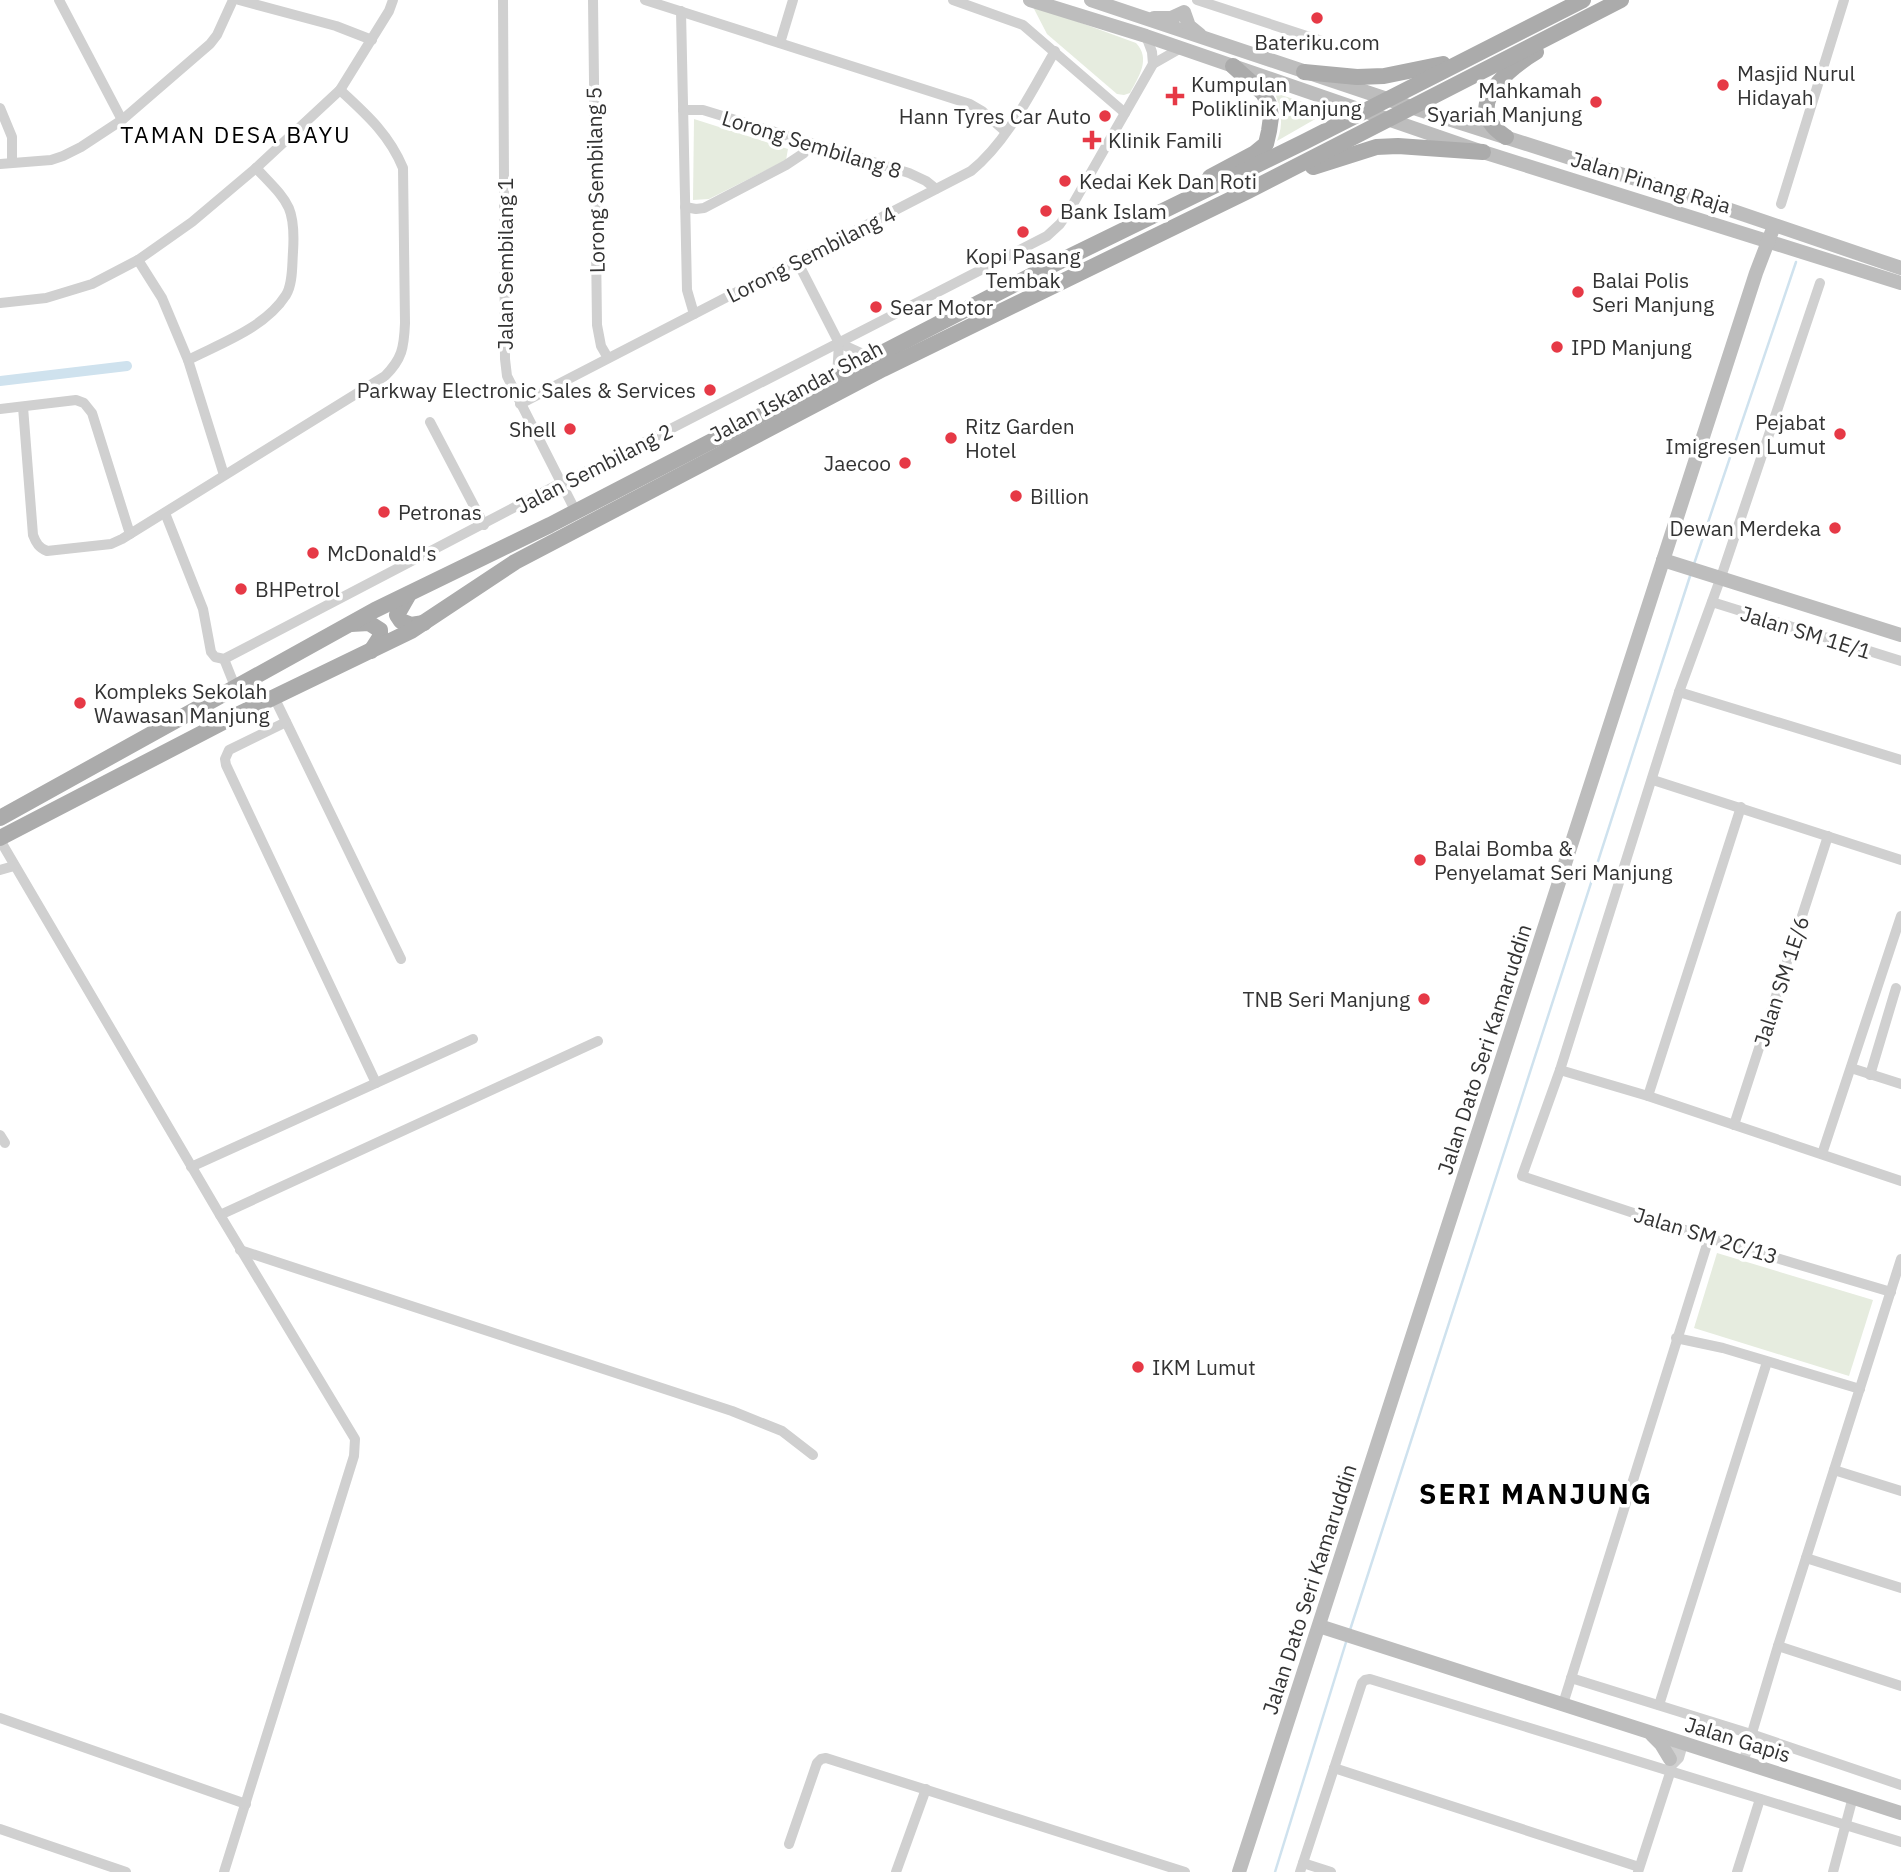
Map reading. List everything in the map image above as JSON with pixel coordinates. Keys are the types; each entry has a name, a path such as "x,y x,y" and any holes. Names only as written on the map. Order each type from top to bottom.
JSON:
{"main road":[{"name":"Jalan Iskandar Shah","path":"0,818 410,593 576,512 872,358 1583,0"},
{"name":"Jalan Iskandar Shah","path":"0,839 274,697 371,652 426,622 515,562 883,369 1248,191 1621,0"},
{"path":"1506,137 1492,125 1488,111 1489,96 1501,78 1523,60 1621,0"},
{"path":"1304,72 1357,77 1384,76 1424,69 1477,54"},
{"path":"1128,228 1266,144 1271,117 1269,104 1263,93 1233,66"},
{"path":"1248,191 1351,153 1376,147 1423,147 1483,152"},
{"path":"410,593 397,615 401,621 411,625 426,622"},
{"path":"349,625 369,623 380,630 380,637 371,652"}],"street":[{"path":"59,0 122,120"},
{"path":"0,108 12,137 6,163 51,160 63,156 122,120 210,44 233,0"},
{"path":"239,0 335,26 372,40"},
{"path":"0,303 46,298 92,284 138,260 192,222 256,168 340,90 390,11 393,0"},
{"name":"Jalan Sembilang 1","path":"503,0 507,376 576,512"},
{"name":"Lorong Sembilang 5","path":"593,0 597,315 601,346 608,358"},
{"path":"645,0 970,104 1006,131"},
{"path":"780,43 793,0"},
{"path":"953,0 1023,25 1125,113"},
{"name":"Jalan Pinang Raja","path":"1030,0 1146,36 1483,152 1651,205 1772,233 1901,268"},
{"name":"Jalan Pinang Raja","path":"1090,0 1658,186 1901,283"},
{"path":"1197,0 1322,41"},
{"path":"1781,204 1844,0"},
{"path":"1142,18 1171,18 1188,6"},
{"path":"1188,6 1189,26 1203,38"},
{"path":"681,11 687,290 694,314"},
{"path":"1146,36 1153,64 1181,48"},
{"name":"Lorong Sembilang 4","path":"520,404 971,171 985,159 1006,131 1055,51"},
{"name":"Jalan Sembilang 2","path":"224,659 561,483 1038,241 1056,229 1153,64"},
{"path":"23,407 33,535 40,548 47,551 111,544 385,376 398,363 404,344 403,168 395,148 378,125 340,90"},
{"name":"Lorong Sembilang 8","path":"683,110 703,110 918,176 936,189"},
{"path":"685,206 704,208 786,165 804,153 809,143"},
{"path":"188,360 248,330 288,293 292,275 292,211 256,168"},
{"path":"1651,205 1658,186"},
{"name":"Jalan Dato Seri Kamaruddin","path":"1239,1872 1756,273 1772,233"},
{"path":"138,260 162,298 188,360 224,475"},
{"path":"797,261 839,343 837,377"},
{"path":"1820,283 1721,577 1679,692 1560,1070 1648,1096 1901,1181"},
{"path":"839,343 872,358"},
{"path":"0,410 76,400 89,408 130,534"},
{"path":"430,422 484,524"},
{"path":"164,513 202,609 211,652 215,657 224,659 236,689"},
{"path":"1663,560 1901,635"},
{"name":"Jalan SM 1E/1","path":"1712,603 1901,661"},
{"path":"1679,692 1901,760"},
{"path":"274,697 401,959"},
{"path":"286,722 229,750 225,759 226,765 376,1083"},
{"path":"1653,780 1901,860"},
{"path":"1648,1096 1741,807"},
{"name":"Jalan SM 1E/6","path":"1734,1125 1828,836"},
{"path":"0,839 240,1250 355,1439 224,1872"},
{"path":"0,870 14,866"},
{"path":"1822,1154 1901,916"},
{"path":"1870,1074 1899,989 1879,983"},
{"path":"191,1167 473,1039"},
{"path":"220,1215 598,1041"},
{"path":"1850,1068 1901,1084"},
{"name":"Jalan SM 2C/13","path":"1560,1070 1522,1176 1709,1238 1891,1292"},
{"path":"1563,1704 1709,1238"},
{"path":"240,1250 732,1411 782,1431 813,1455"},
{"path":"1743,1763 1901,1259"},
{"path":"1676,1338 1723,1348 1860,1389"},
{"path":"1659,1705 1767,1362"},
{"path":"1834,1471 1901,1491"},
{"path":"1806,1558 1901,1588"},
{"name":"Jalan Gapis","path":"1319,1626 1650,1733 1675,1756 1702,1750 1901,1812"},
{"path":"1778,1646 1901,1686"},
{"path":"1571,1678 1901,1784"},
{"path":"1331,1872 1302,1868 1362,1683 1370,1679 1675,1756 1760,1799 1901,1842"},
{"path":"0,1718 246,1804"},
{"path":"1334,1769 1639,1869 1675,1756"},
{"path":"789,1844 817,1763 827,1758 1185,1872"},
{"path":"897,1872 926,1789"},
{"path":"1833,1872 1853,1797"},
{"path":"1737,1872 1760,1799"},
{"path":"0,1829 126,1872"}],"shaded area":[{"path":"1032,5 1136,43 1143,55 1143,61 1140,74 1130,93 1117,94 1047,34"},
{"path":"1275,93 1324,109 1324,114 1277,141 1281,117"},
{"path":"694,119 788,149 786,160 709,199 693,200"},
{"path":"1717,1253 1873,1300 1849,1376 1694,1328"}],"waterway":[{"path":"1694,564 1796,262"},
{"path":"0,381 127,366"},
{"path":"1350,1630 1691,573"},
{"path":"1275,1872 1347,1639"}],"place":[{"name":"Bateriku.com","path":"1317,18"},
{"name":"Masjid Nurul Hidayah","path":"1723,85"},
{"name":"Kumpulan Poliklinik Manjung","path":"1175,96"},
{"name":"Mahkamah Syariah Manjung","path":"1596,102"},
{"name":"Hann Tyres Car Auto","path":"1105,116"},
{"name":"Klinik Famili","path":"1092,140"},
{"name":"Kedai Kek Dan Roti","path":"1065,181"},
{"name":"Bank Islam","path":"1046,211"},
{"name":"Kopi Pasang Tembak","path":"1023,232"},
{"name":"Balai Polis Seri Manjung","path":"1578,292"},
{"name":"Sear Motor","path":"876,307"},
{"name":"IPD Manjung","path":"1557,347"},
{"name":"Parkway Electronic Sales & Services","path":"710,390"},
{"name":"Shell","path":"570,429"},
{"name":"Pejabat Imigresen Lumut","path":"1840,434"},
{"name":"Ritz Garden Hotel","path":"951,438"},
{"name":"Jaecoo","path":"905,463"},
{"name":"Billion","path":"1016,496"},
{"name":"Petronas","path":"384,512"},
{"name":"Dewan Merdeka","path":"1835,528"},
{"name":"McDonald's","path":"313,553"},
{"name":"BHPetrol","path":"241,589"},
{"name":"Kompleks Sekolah Wawasan Manjung","path":"80,703"},
{"name":"Balai Bomba & Penyelamat Seri Manjung","path":"1420,860"},
{"name":"TNB Seri Manjung","path":"1424,999"},
{"name":"IKM Lumut","path":"1138,1367"}],"district":[{"name":"TAMAN DESA BAYU","path":"236,134"},
{"name":"SERI MANJUNG","path":"1536,1493"}]}
